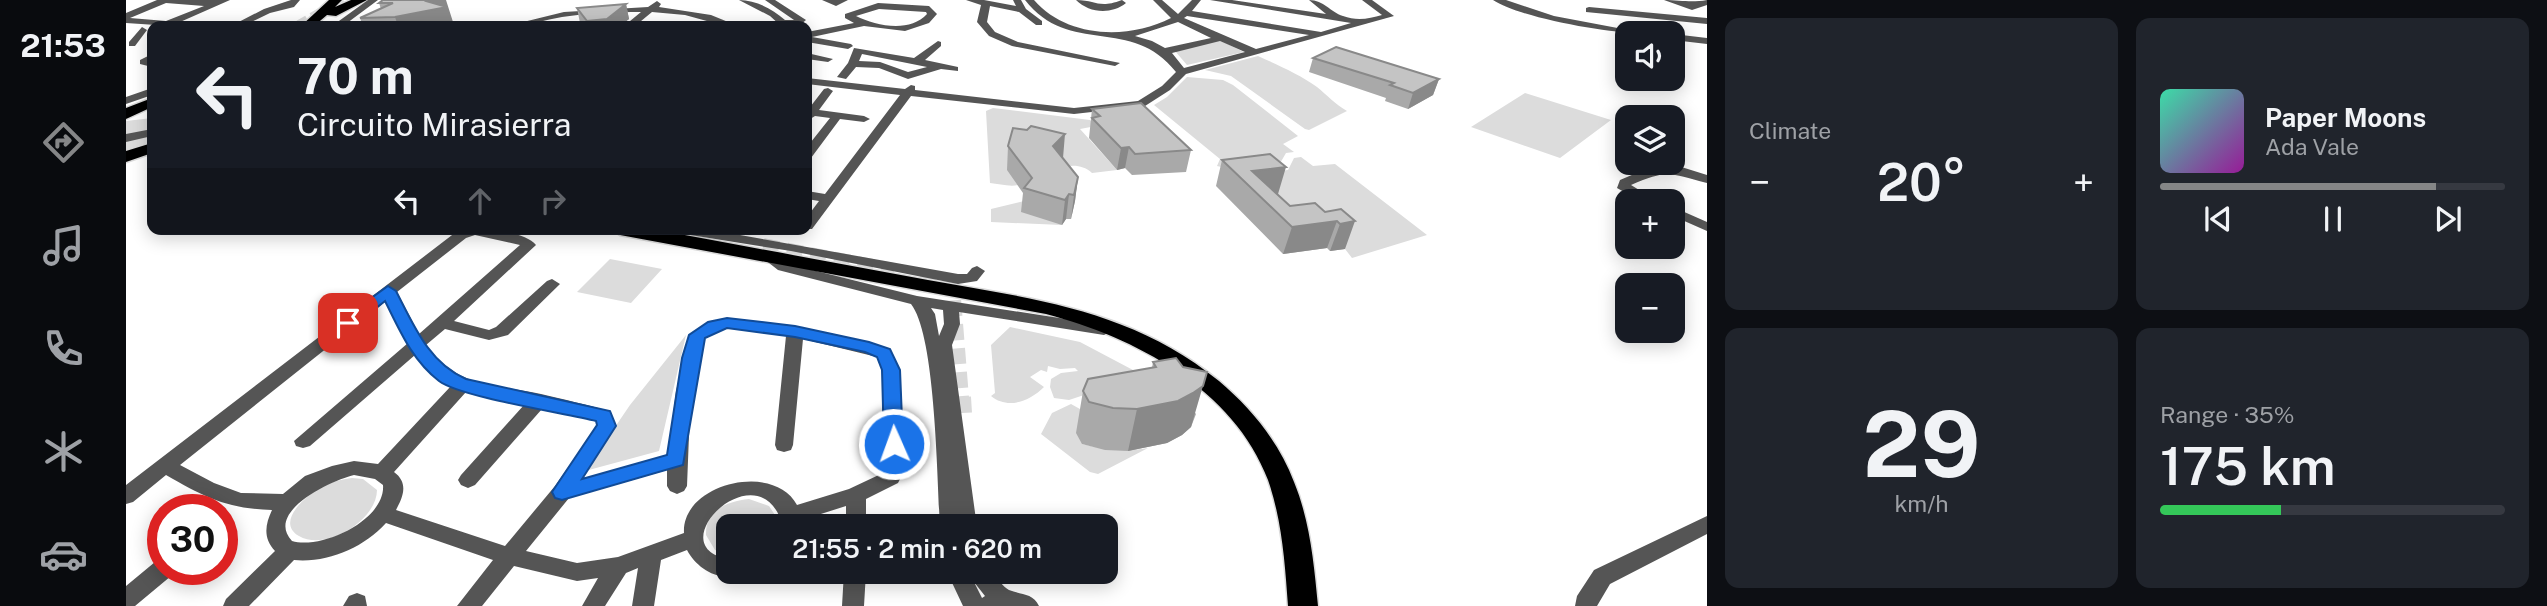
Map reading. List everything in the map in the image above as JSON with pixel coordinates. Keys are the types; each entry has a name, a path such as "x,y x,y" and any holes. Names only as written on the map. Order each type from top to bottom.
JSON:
{"highway":[{"path":"308,21 336,0"},
{"path":"323,21 344,0"},
{"path":"332,13 361,0"},
{"path":"126,102 147,97"},
{"path":"126,114 147,99"},
{"path":"126,114 147,112"},
{"path":"126,158 147,150"},
{"path":"126,158 147,156"},
{"path":"660,235 765,251 1084,317 1142,338 1189,367 1206,382 1231,405 1264,450 1281,479 1294,522 1303,606"}],"street":[{"path":"126,18 166,0 221,6"},
{"path":"262,14 262,9 280,0"},
{"path":"247,21 291,5 296,0"},
{"path":"344,21 374,0"},
{"path":"743,0 773,14 781,21"},
{"path":"769,0 800,21"},
{"path":"826,0 836,3 844,0"},
{"path":"970,0 986,4 1019,5 1036,21 1054,28 1118,36 1158,51 1169,66 1165,75 1149,89 1131,99 1109,103 1025,102"},
{"path":"1029,0 1042,16 1060,25 1118,36 1163,49 1226,39 1277,46"},
{"path":"1080,0 1083,4 1103,8 1122,3"},
{"path":"1157,0 1163,8 1184,16 1323,34"},
{"path":"1118,36 1157,29 1184,16 1197,0"},
{"path":"1214,0 1368,23"},
{"path":"1265,0 1276,8"},
{"path":"1313,0 1337,18"},
{"path":"812,81 1025,102 1074,111 1128,108 1156,95 1182,72 1389,16 1366,0"},
{"path":"1498,0 1527,0 1540,12"},
{"path":"1498,0 1552,18"},
{"path":"1498,0 1525,15 1615,30"},
{"path":"1589,10 1592,0"},
{"path":"1610,0 1679,19"},
{"path":"1668,0 1692,7 1707,2"},
{"path":"532,21 572,11 665,2 708,11 725,21"},
{"path":"636,21 665,2"},
{"path":"647,21 665,2"},
{"path":"986,4 982,22 998,38 1015,44 1115,62"},
{"path":"177,21 221,6"},
{"path":"812,36 866,23 886,29 900,29 929,18 932,14 929,9 920,7 878,6 848,16 866,23"},
{"path":"126,9 141,10"},
{"path":"1589,10 1601,28"},
{"path":"1589,10 1707,21"},
{"path":"231,14 262,14"},
{"path":"1184,16 1203,30 1254,52"},
{"path":"126,18 147,22"},
{"path":"126,31 147,29"},
{"path":"132,44 147,29"},
{"path":"1163,49 1203,30"},
{"path":"812,38 848,46"},
{"path":"1685,38 1707,41"},
{"path":"916,62 938,44"},
{"path":"1163,49 1182,72"},
{"path":"842,77 853,64 858,50 954,69"},
{"path":"812,57 828,59"},
{"path":"853,64 880,65 908,76 940,66"},
{"path":"812,73 909,89"},
{"path":"812,218 909,89"},
{"path":"812,111 828,91"},
{"path":"812,115 864,119"},
{"path":"812,148 837,116"},
{"path":"126,137 147,133"},
{"path":"812,133 822,135"},
{"path":"1626,189 1625,183 1657,169 1675,169 1707,179"},
{"path":"812,196 827,198"},
{"path":"1685,217 1707,227"},
{"path":"126,496 461,235"},
{"path":"303,441 529,246 526,242 494,235"},
{"path":"716,235 958,279 972,278 977,271"},
{"path":"791,247 799,235"},
{"path":"741,239 765,251 783,267 918,301 1098,328 1142,338"},
{"path":"442,323 489,335 502,331 552,284"},
{"path":"388,291 415,346 446,377 462,385 603,416 607,426 562,492 468,606"},
{"path":"918,301 927,314 939,379 949,514"},
{"path":"951,306 952,324 944,345 966,514"},
{"path":"677,486 676,460 691,358 697,335 727,323 795,332 869,347 884,353 891,370 895,468 891,478 810,514"},
{"path":"784,445 795,332"},
{"path":"383,472 462,385"},
{"path":"468,480 539,400"},
{"path":"960,463 965,447 962,413"},
{"path":"562,492 676,460"},
{"path":"164,465 207,489 241,500 287,502"},
{"path":"354,468 383,472 391,479 394,489 392,501 373,527 340,546 304,553 290,550 278,542 274,531 277,516 287,502 309,484 336,471 354,468"},
{"path":"716,564 706,561 697,551 693,539 694,525 701,511 710,502 732,491 753,488 776,494 787,503 791,514"},
{"path":"856,495 856,514"},
{"path":"384,514 509,556 577,572 618,566 693,539"},
{"path":"1586,606 1585,603 1602,577 1707,524"},
{"path":"234,606 290,550"},
{"path":"643,606 651,555"},
{"path":"593,606 618,566"},
{"path":"126,600 147,582"},
{"path":"853,606 854,584"},
{"path":"964,584 974,606"},
{"path":"985,584 995,603 1012,599 1028,606"}],"shaded area":[{"path":"1219,40 1244,52 1187,65 1175,51"},
{"path":"1258,56 1310,82 1347,111 1309,130 1305,129 1231,76 1205,70"},
{"path":"1187,77 1223,80 1233,85 1298,136 1283,144 1294,152 1286,153 1279,165 1230,169 1217,166 1220,159 1154,105 1167,97"},
{"path":"1525,93 1611,120 1560,158 1471,127"},
{"path":"993,108 1090,120 1096,126 1080,129 1117,170 1092,173 1074,166 1055,170 1018,185 990,183 986,111"},
{"path":"147,119 147,148 126,154 126,121"},
{"path":"1301,157 1313,166 1335,164 1427,235 1352,258 1345,249 1282,233 1245,198 1278,194 1262,173 1288,170 1294,158"},
{"path":"1028,200 1062,225 991,222 991,209"},
{"path":"610,259 662,269 631,303 577,292"},
{"path":"1010,327 1080,342 1150,379 1097,385 1094,378 1088,378 1090,387 1084,395 1069,400 1054,398 1050,387 1051,379 1061,373 1078,371 1075,368 1060,369 1048,366 1047,372 1041,370 1030,377 1044,387 1032,396 1012,403 998,400 991,396 995,393 991,345"},
{"path":"686,335 659,451 585,471 630,405"},
{"path":"1071,404 1096,418 1082,444 1115,450 1148,448 1098,474 1090,472 1041,434 1052,413"},
{"path":"352,478 363,479 377,490 369,512 359,522 336,536 323,540 310,540 292,530 292,515 304,500 319,488"},
{"path":"749,499 769,506 774,514 716,514 716,550 706,535 709,519 719,508"}],"building":[{"path":"383,0 427,0 447,7 395,17 360,18 393,3 379,3"},
{"path":"626,4 607,19 587,21 577,8"},
{"path":"1336,47 1439,79 1413,93 1390,85 1394,83 1313,58"},
{"path":"1141,103 1191,150 1135,154 1129,147 1121,148 1092,118 1100,116 1092,109"},
{"path":"1031,126 1065,134 1053,146 1078,177 1074,195 1069,194 1065,200 1024,188 1032,178 1008,146 1013,128 1027,130"},
{"path":"1270,154 1286,167 1252,171 1290,206 1315,203 1325,212 1341,209 1355,221 1292,227 1222,160"},
{"path":"1176,358 1183,367 1207,372 1203,386 1178,401 1137,409 1113,408 1089,402 1083,391 1088,379 1156,367 1153,362"}],"tunnel":[{"path":"306,21 343,0"},
{"path":"763,246 894,271"},
{"path":"920,276 952,286 961,398"},
{"path":"961,397 962,413"}],"route":[{"path":"348,323 388,291 415,346 446,377 462,385 500,391 603,416 607,426 562,492 676,460 691,358 697,335 727,323 795,332 869,347 884,353 891,370 894,444"}]}
